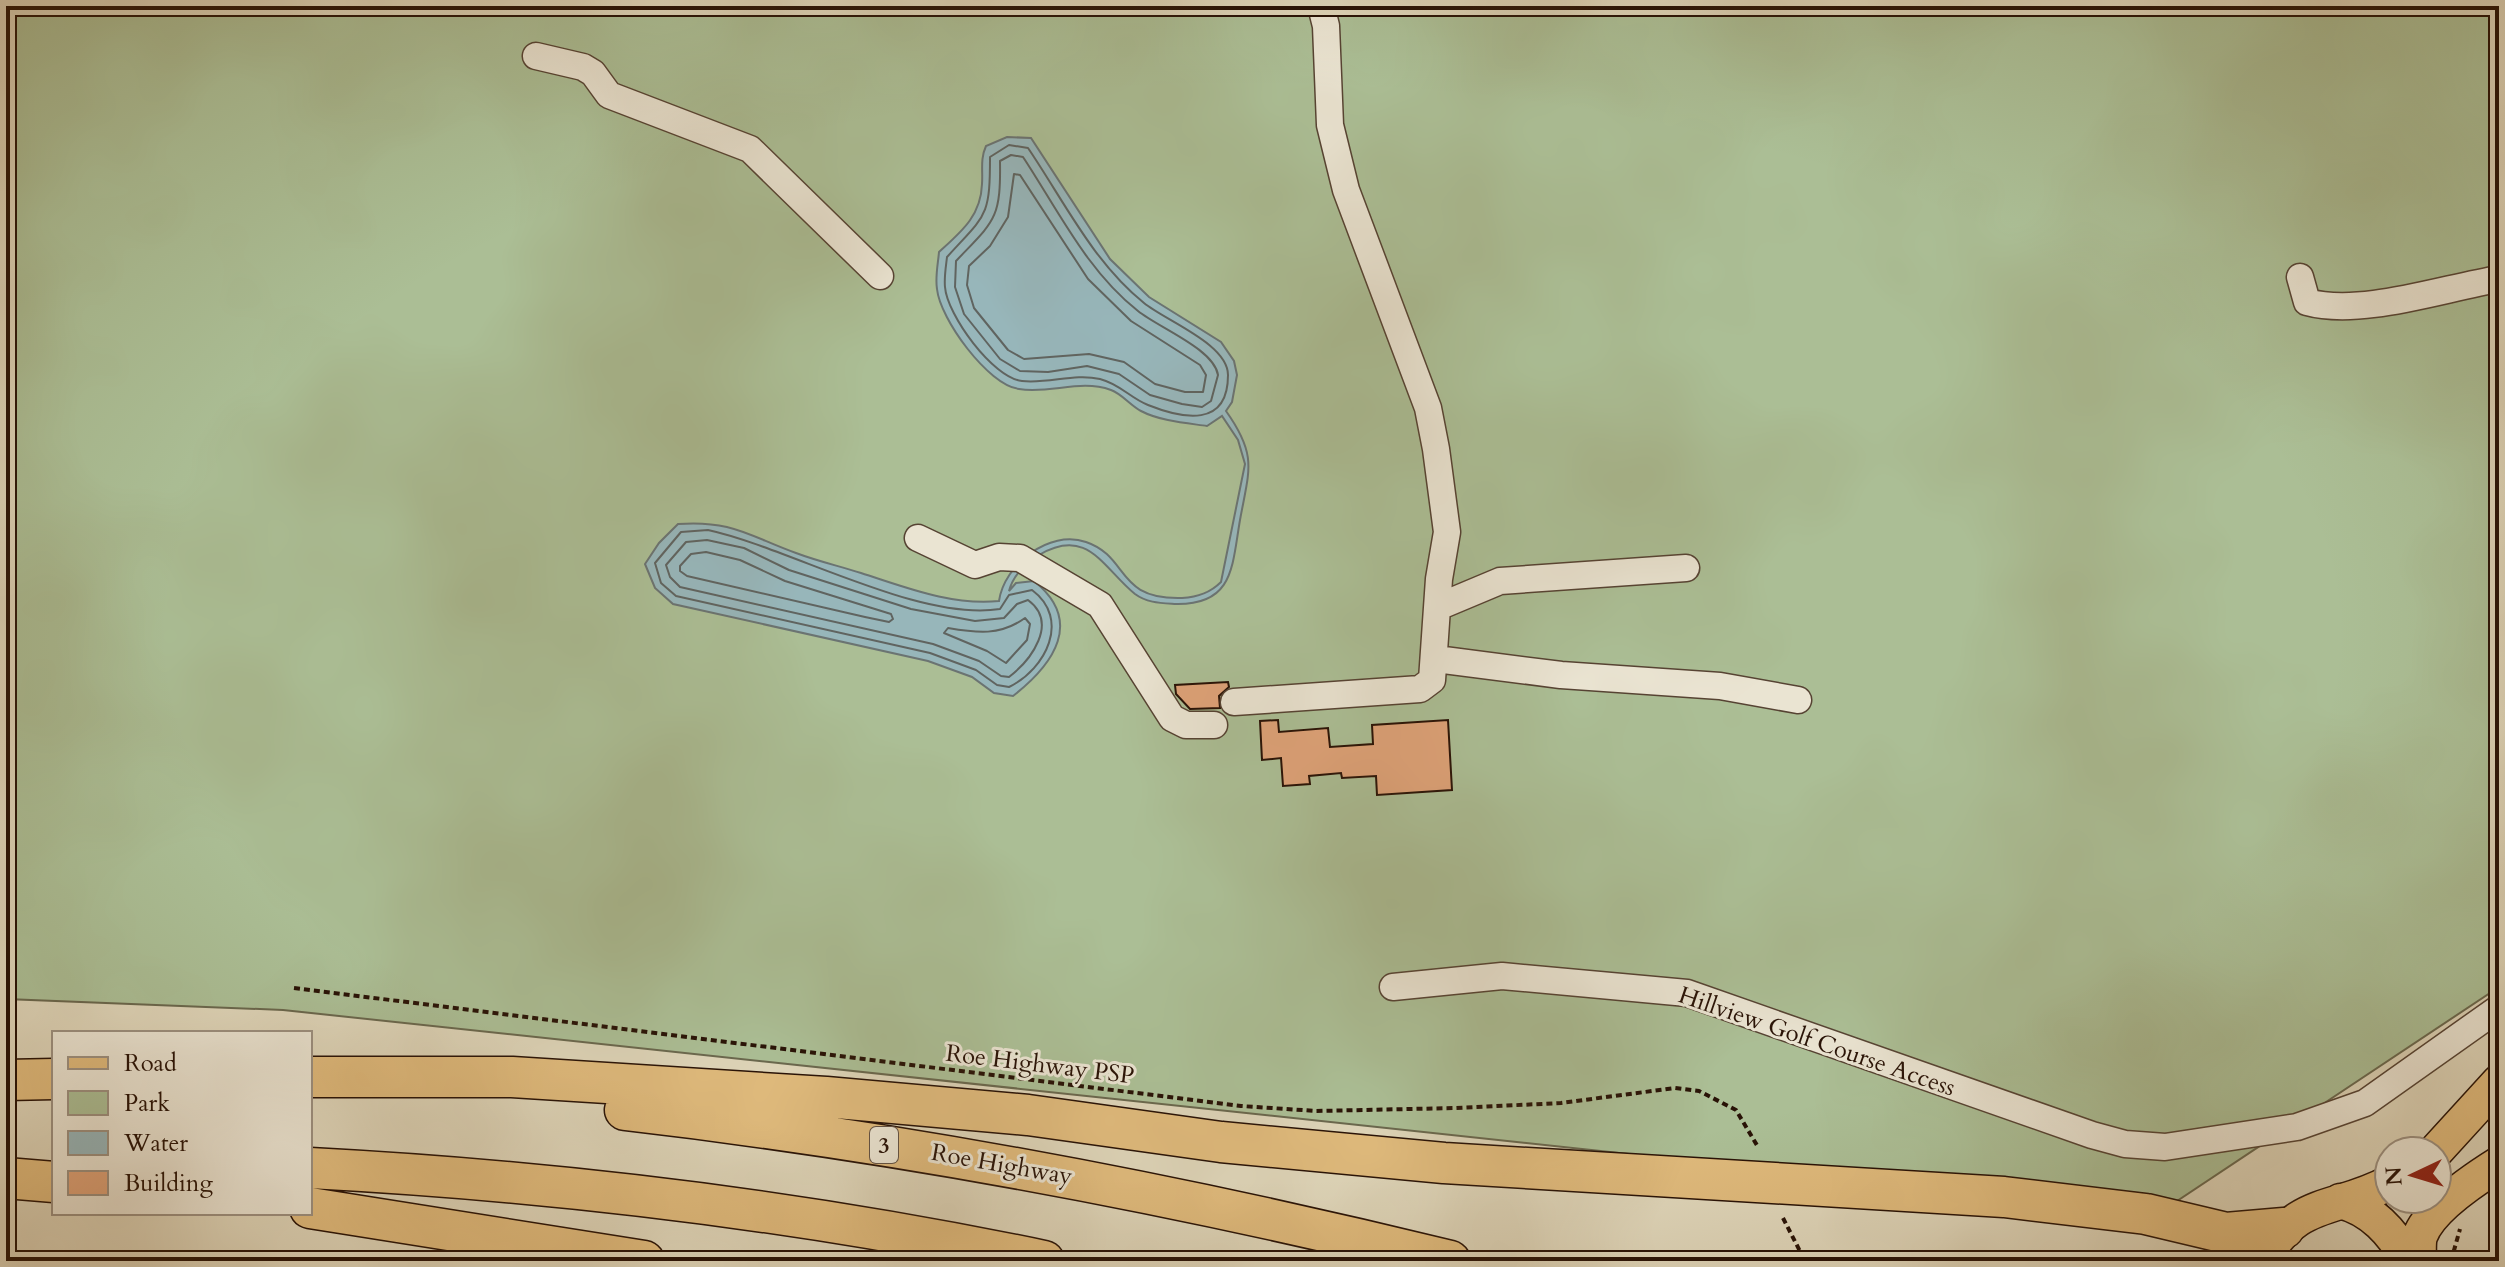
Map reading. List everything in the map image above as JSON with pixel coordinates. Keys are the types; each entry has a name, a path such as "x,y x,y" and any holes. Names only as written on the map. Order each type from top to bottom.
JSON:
{"highway":[{"path":"312,1077 512,1077 826,1097 1028,1115 1221,1142 1428,1162 2004,1197 2146,1214 2226,1233 2284,1228"},
{"path":"6,1080 52,1079"},
{"name":"Roe Highway","path":"312,1083 457,1090 734,1122 942,1153 1127,1187 1450,1261"},
{"path":"6,1157 52,1158"},
{"path":"312,1168 496,1182 846,1223 1044,1261"},
{"path":"6,1178 52,1182"},
{"path":"312,1208 644,1261"}],"main road":[{"path":"2451,1135 2499,1082"},
{"path":"2419,1261 2420,1235 2460,1190 2499,1164"},
{"path":"2263,1261 2284,1228 2298,1217 2373,1192"},
{"path":"2340,1201 2363,1207 2400,1245 2409,1261"}],"lane":[{"path":"1234,702 1420,689 1432,680 1436,659 1438,607 1447,532 1436,449 1423,396 1346,190 1330,125 1326,26 1321,6"},
{"path":"536,56 583,67 593,73 609,95 750,149 880,276"},
{"path":"2300,277 2307,302 2326,307 2394,299 2499,279"},
{"path":"918,538 975,565 999,557 1020,558 1088,596 1111,619 1172,718 1186,725 1214,725"},
{"path":"1438,607 1500,581 1686,568"},
{"path":"1436,659 1561,675 1720,686 1798,700"},
{"name":"Hillview Golf Course Access","path":"1393,987 1502,976 1687,993 2092,1135 2125,1144 2165,1147 2297,1127 2365,1103 2499,1008"}],"path":[{"name":"Roe Highway PSP","path":"294,988 1241,1106 1316,1111 1456,1108 1561,1103 1675,1088 1699,1091 1736,1110 1758,1147"},
{"path":"1783,1218 1805,1261"},
{"path":"2451,1261 2456,1236 2463,1226"}],"green space":[{"path":"6,6 2499,6 2499,987 2162,1211 283,1010 6,999"}],"water":[{"path":"1007,137 1031,138 1110,259 1149,297 1221,342 1234,361 1237,375 1232,402 1226,411 1243,440 1248,475 1232,567 1220,590 1195,603 1154,602 1135,594 1093,554 1082,548 1070,545 1056,547 1039,555 1020,570 1009,591 1016,583 1034,581 1049,596 1058,611 1058,642 1041,670 1013,696 994,693 972,677 928,661 673,604 655,588 645,564 659,543 678,524 697,523 727,527 812,559 964,601 999,601 1010,575 1030,553 1044,545 1072,539 1100,549 1134,585 1160,597 1198,595 1221,582 1245,464 1238,440 1222,416 1207,426 1182,423 1148,414 1115,392 1099,387 1031,390 1007,385 980,364 947,317 937,289 939,252 962,230 978,205 986,146"}],"building":[{"path":"1228,682 1229,687 1219,696 1220,708 1190,709 1176,694 1175,685"},
{"path":"1278,720 1279,732 1328,728 1330,747 1373,744 1372,725 1448,720 1452,790 1377,795 1376,776 1342,778 1341,773 1309,776 1310,784 1283,786 1281,758 1262,760 1260,721"}]}
